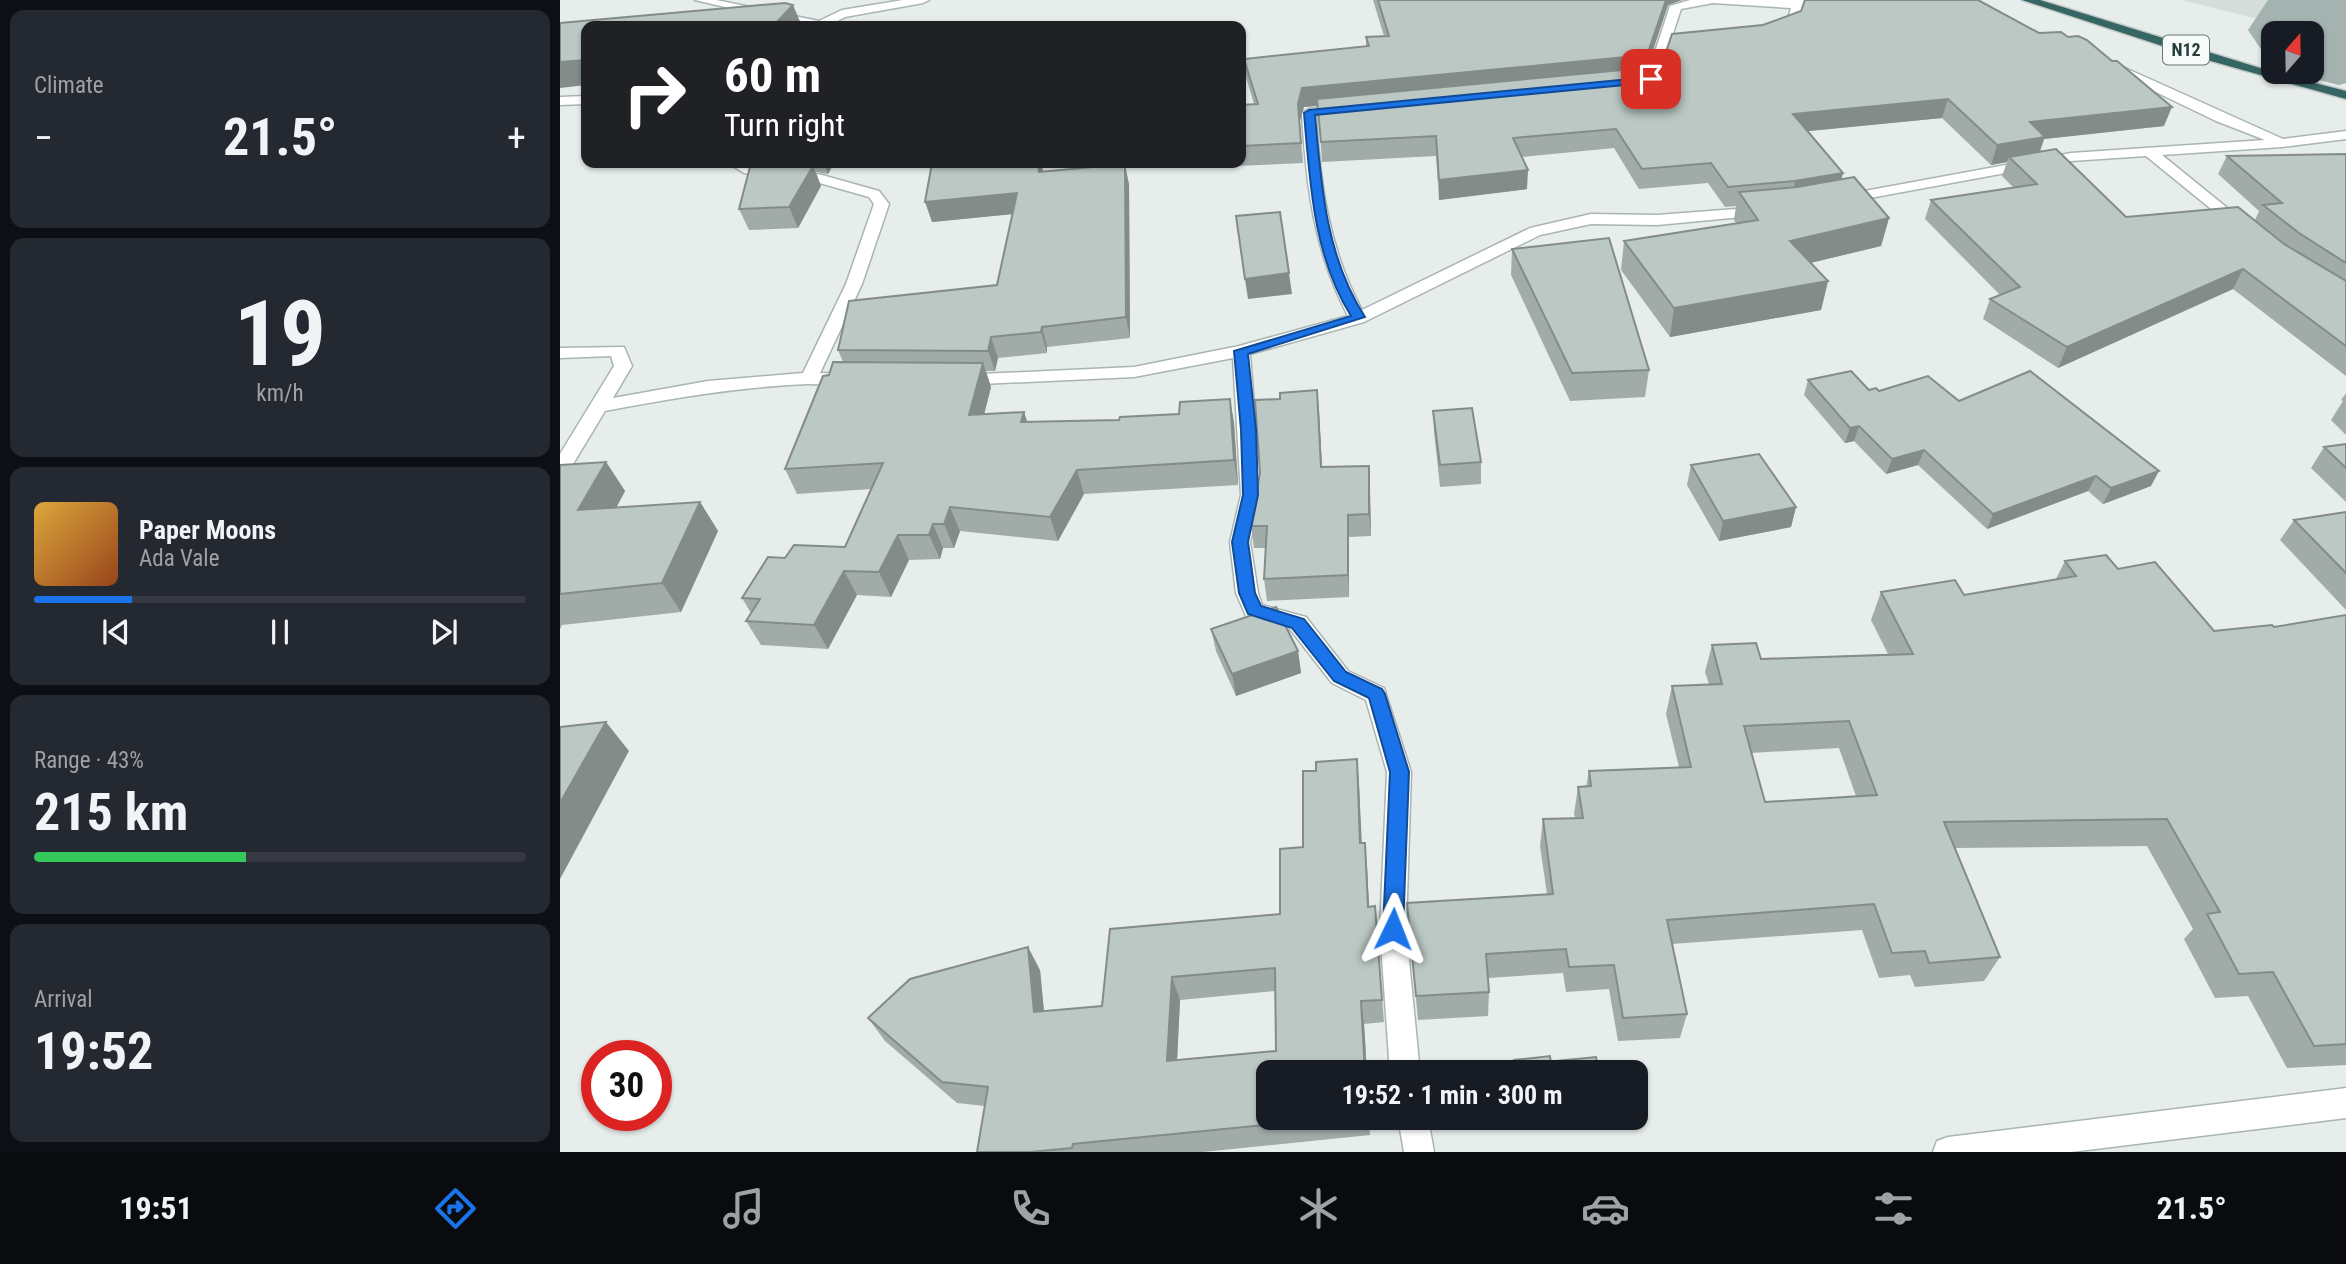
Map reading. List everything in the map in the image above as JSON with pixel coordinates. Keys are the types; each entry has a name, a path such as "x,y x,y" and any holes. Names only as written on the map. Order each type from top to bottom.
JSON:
{"highway":[{"name":"N12","path":"2028,0 2197,53 2346,95"}],"street":[{"path":"701,0 793,21"},
{"path":"831,21 852,12 923,0"},
{"path":"1625,82 1651,79 1668,47 1676,6 1710,0"},
{"path":"1716,0 1798,5 1849,0"},
{"path":"1770,33 1792,24 1798,5"},
{"path":"2097,58 2221,118 2282,143"},
{"path":"560,101 581,100"},
{"path":"1358,317 1328,255 1315,180 1309,113 1361,107"},
{"path":"1829,202 2071,157 2282,143 2346,135"},
{"path":"2148,151 2260,241"},
{"path":"742,168 817,178 874,194 882,204 854,284 809,378"},
{"path":"949,380 1134,372 1241,351 1358,317 1535,231 1591,219 1657,220 1778,209"},
{"path":"560,353 618,351 623,366 560,470"},
{"path":"1241,351 1251,495 1240,542 1247,593 1254,610 1298,623 1340,677 1376,694 1399,772 1393,929 1404,1060"},
{"path":"599,406 708,386 809,378 865,379"},
{"path":"1948,1152 2346,1103"},
{"path":"1415,1130 1419,1152"}],"shaded area":[{"path":"2182,0 2346,0 2346,41 2324,36 2324,21 2266,21"}],"building":[{"path":"1378,0 1666,0 1647,55 1302,88 1298,104 1301,143 1246,146 1246,105 1258,104 1246,59 1369,46 1366,37 1389,36"},
{"path":"1805,0 1978,0 2039,33 2061,32 2068,37 2078,36 2087,40 2172,107 2030,122 2045,137 1997,145 1948,99 1793,114 1843,173 1795,181 1728,187 1711,163 1642,169 1616,129 1513,138 1528,170 1439,180 1436,136 1321,142 1317,99 1654,67 1663,61 1672,34 1763,25 1801,11"},
{"path":"785,3 793,5 778,21 582,21"},
{"path":"581,21 581,60 560,62 560,23"},
{"path":"2056,149 2126,217 2238,207 2284,244 2346,281 2346,346 2243,269 2067,347 1990,299 2020,287 1931,200 2037,184 2009,157"},
{"path":"2346,154 2346,263 2299,233 2263,205 2282,203 2227,156"},
{"path":"750,168 812,168 789,207 739,209"},
{"path":"931,168 1039,168 1039,172 1125,168 1126,317 1042,327 1041,332 991,337 988,351 838,350 849,301 997,285 1017,193 925,202"},
{"path":"1854,177 1889,218 1790,241 1828,281 1674,308 1624,241 1758,220 1739,192 1797,187"},
{"path":"1280,212 1289,273 1245,279 1236,216"},
{"path":"1609,238 1649,370 1572,373 1512,249"},
{"path":"833,362 983,363 969,415 1024,412 1021,422 1119,420 1120,417 1179,414 1180,402 1230,399 1234,460 1077,470 1050,517 950,507 944,524 933,524 929,535 898,535 879,572 844,571 814,625 746,621 760,599 742,598 768,557 785,558 794,545 845,547 883,463 785,469 823,376 829,375"},
{"path":"1851,371 1869,390 1876,388 1879,391 1928,376 1959,401 2030,371 2159,471 2111,488 2096,476 1993,514 1924,450 1892,459 1859,426 1850,428 1808,380"},
{"path":"1317,390 1321,467 1369,466 1369,514 1348,515 1348,575 1264,579 1267,526 1251,526 1260,473 1255,400 1280,399 1280,393"},
{"path":"1472,408 1481,462 1440,465 1433,411"},
{"path":"2346,444 2346,468 2324,447"},
{"path":"1759,454 1796,507 1723,521 1691,465"},
{"path":"606,462 578,510 700,502 662,583 560,594 560,465"},
{"path":"2346,512 2346,573 2294,520"},
{"path":"2106,555 2118,569 2155,562 2214,631 2272,625 2274,627 2346,615 2346,1044 2314,1046 2273,972 2239,974 2207,914 2220,912 2167,819 1944,822 2000,957 1929,963 1925,951 1892,953 1874,904 1667,920 1687,1014 1623,1018 1614,965 1569,967 1566,949 1486,954 1489,992 1416,996 1407,903 1553,894 1543,819 1583,818 1578,787 1591,786 1589,771 1691,767 1672,686 1722,684 1712,645 1756,643 1761,659 1913,654 1881,592 1955,580 1964,595 2076,576 2065,561","holes":["1849,721 1877,795 1765,802 1744,726"]},
{"path":"1276,607 1298,651 1232,674 1211,629"},
{"path":"606,722 560,803 560,727"},
{"path":"1357,759 1360,843 1365,843 1368,907 1375,906 1382,1000 1361,1001 1364,1060 1256,1060 1256,1126 1073,1144 1072,1148 1030,1152 977,1152 988,1087 942,1082 868,1018 910,979 1028,947 1034,1012 1102,1006 1110,929 1280,914 1280,849 1303,847 1303,771 1316,771 1316,762","holes":["1275,968 1276,1051 1167,1061 1172,977"]},
{"path":"1550,1056 1550,1060 1514,1060"},
{"path":"1596,1057 1597,1060 1567,1060"}],"runway":[{"path":"2339,30 2346,21"}],"route":[{"path":"1393,929 1399,772 1376,694 1340,677 1298,623 1254,610 1243,573 1240,542 1251,495 1241,351 1358,317 1328,255 1315,180 1309,113 1651,79"}]}
